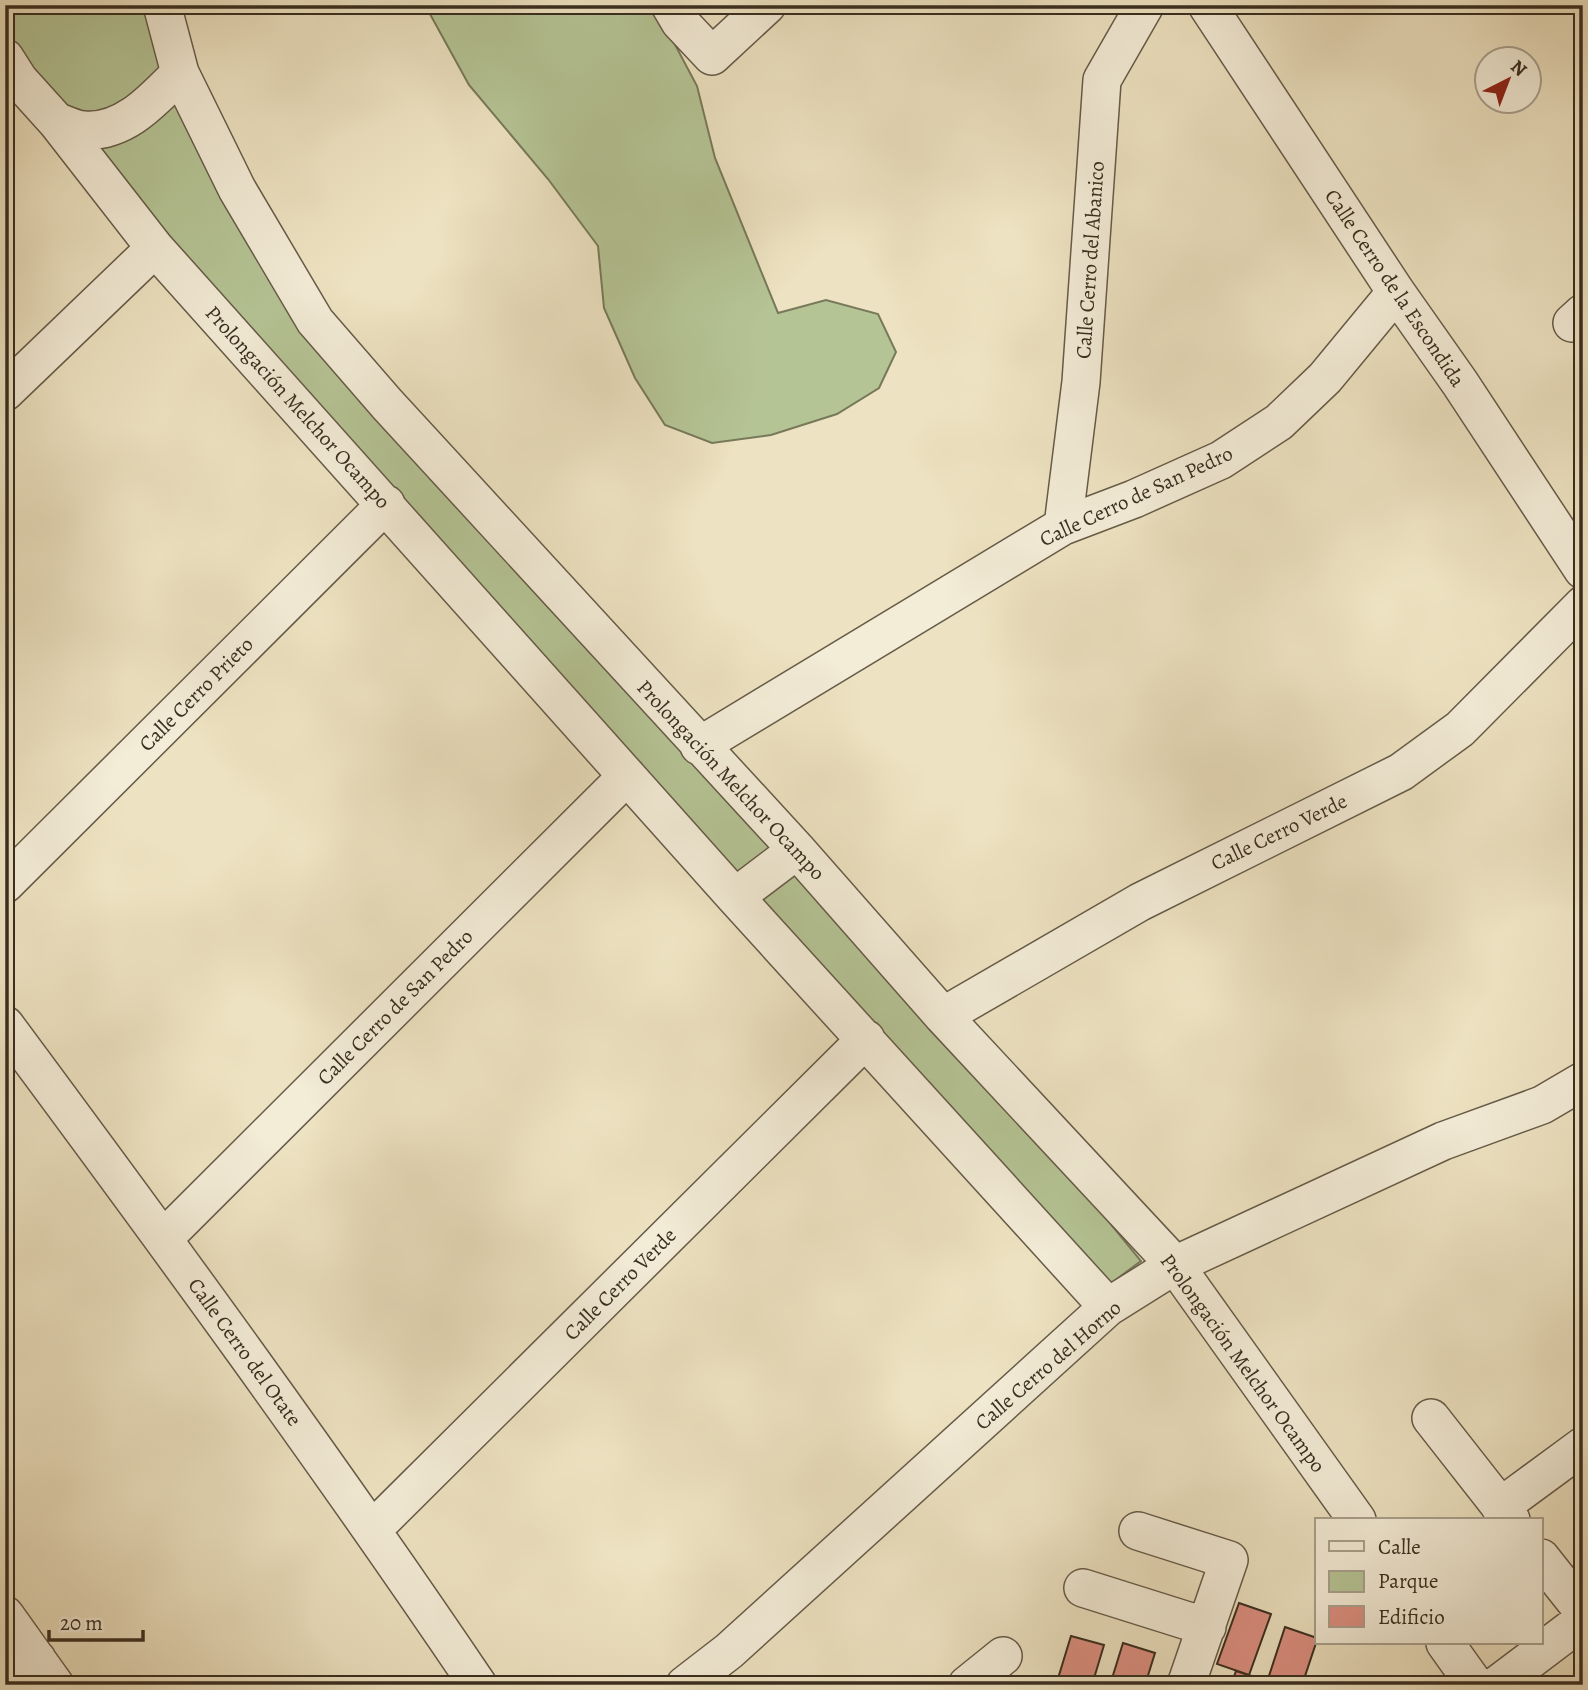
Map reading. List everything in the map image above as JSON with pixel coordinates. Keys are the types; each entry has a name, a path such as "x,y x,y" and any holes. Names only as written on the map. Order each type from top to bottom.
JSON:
{"street":[{"name":"Prolongación Melchor Ocampo","path":"162,5 180,73 236,188 315,321 396,414 797,850 943,1017 1175,1265 1356,1518"},
{"path":"670,5 680,22 712,56 767,5"},
{"name":"Calle Cerro del Abanico","path":"1063,526 1081,382 1102,80 1144,5"},
{"name":"Calle Cerro de la Escondida","path":"1207,5 1583,570"},
{"name":"Prolongación Melchor Ocampo","path":"5,58 19,80 56,121 155,248 735,897 1108,1307"},
{"path":"56,121 82,130 117,126 149,105 180,73"},
{"path":"5,392 155,248"},
{"name":"Calle Cerro de San Pedro","path":"699,746 1063,526 1134,499 1221,460 1279,422 1325,378 1396,292"},
{"name":"Calle Cerro Prieto","path":"5,884 386,504"},
{"name":"Calle Cerro Verde","path":"943,1017 1140,902 1401,772 1460,729 1583,605"},
{"name":"Calle Cerro de San Pedro","path":"163,1239 627,776"},
{"path":"735,897 797,850"},
{"name":"Calle Cerro del Otate","path":"5,1025 373,1530 478,1685"},
{"name":"Calle Cerro Verde","path":"373,1530 866,1039"},
{"name":"Calle Cerro del Horno","path":"685,1685 729,1651 1108,1307 1175,1265 1443,1142 1542,1105 1583,1081"},
{"path":"1431,1418 1505,1513 1583,1446"},
{"path":"1138,1531 1229,1559 1186,1685"},
{"path":"1542,1559 1583,1611"},
{"path":"1083,1588 1208,1627"},
{"path":"5,1615 46,1672 7,1685"},
{"path":"1497,1685 1583,1620"},
{"path":"1446,1644 1475,1685"},
{"path":"967,1685 1003,1656"}],"green space":[{"path":"5,5 153,5 311,330 944,1020 1141,1261 1106,1287 391,500 40,82 5,28"},
{"path":"425,5 654,5 697,86 715,158 778,313 826,300 878,314 896,352 879,388 837,414 771,435 712,443 665,425 635,378 604,308 598,246 548,179 469,85"}],"building":[{"path":"1239,1603 1271,1614 1249,1675 1217,1664"},
{"path":"1285,1627 1315,1637 1316,1644 1302,1685 1266,1685"},
{"path":"1071,1636 1104,1645 1092,1685 1056,1685"},
{"path":"1123,1643 1155,1653 1145,1685 1110,1685"},
{"path":"1236,1671 1267,1681 1266,1685 1231,1685"},
{"path":"1215,1679 1231,1685 1213,1685"}]}
